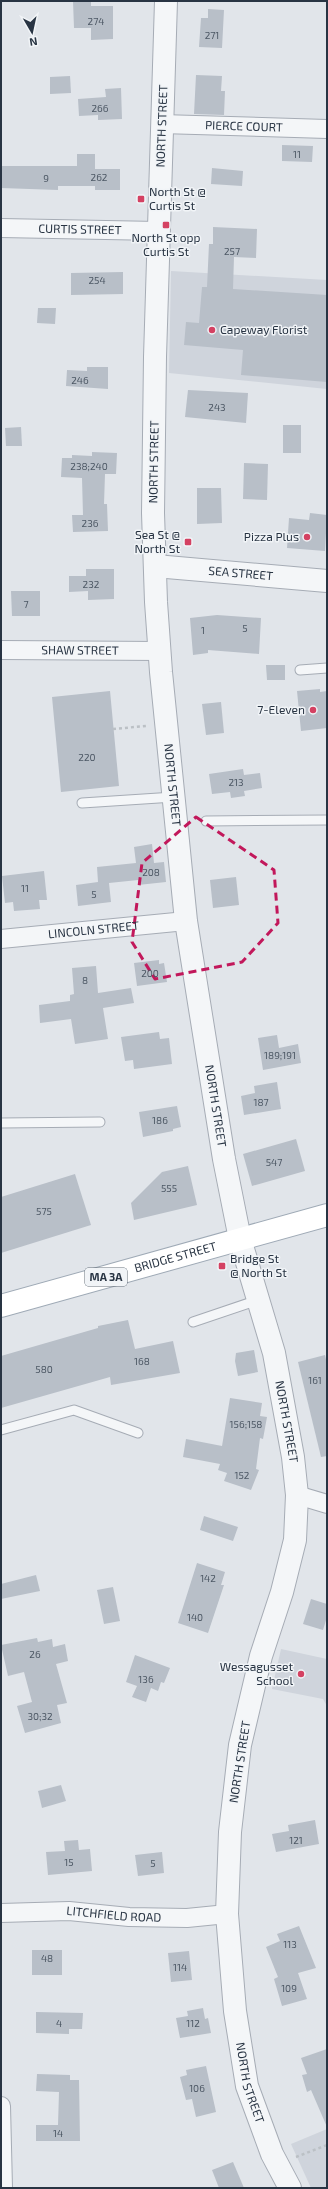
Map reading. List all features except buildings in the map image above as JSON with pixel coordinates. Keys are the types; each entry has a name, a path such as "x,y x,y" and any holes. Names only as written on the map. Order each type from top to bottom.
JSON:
{"main road":[{"name":"BRIDGE STREET","path":"1,1306 327,1215"}],"street":[{"name":"NORTH STREET","path":"166,1 155,364 154,566 160,650 186,921 224,1159 240,1239 260,1300 274,1353 293,1457 297,1495 295,1540 282,1592 261,1656 240,1744 230,1832 227,1914 235,2011 247,2086 277,2165 290,2188"},
{"name":"PIERCE COURT","path":"162,124 327,128"},
{"name":"CURTIS STREET","path":"1,228 158,231"},
{"name":"SEA STREET","path":"154,566 327,581"},
{"name":"SHAW STREET","path":"1,650 160,650"},
{"name":"LINCOLN STREET","path":"1,939 186,921"},
{"path":"297,1495 327,1504"},
{"name":"LITCHFIELD ROAD","path":"1,1913 69,1911 128,1917 187,1918 227,1914"},
{"path":"1,2106 3,2188"}],"lane":[{"path":"300,670 327,668"},
{"path":"82,803 174,797"},
{"path":"206,821 327,820"},
{"path":"1,1123 100,1122"},
{"path":"193,1322 260,1300"},
{"path":"1,1430 74,1410 138,1433"}],"path":[{"path":"113,728 167,724"},
{"path":"277,2165 327,2145"}],"highlighted area":[{"path":"196,817 274,870 278,923 242,962 155,979 132,942 142,863"}],"shaded area":[{"path":"171,271 327,280 327,389 169,373"},
{"name":"Wessagusset School","path":"281,1649 327,1659 327,1706 323,1699 272,1689"},
{"path":"327,2129 327,2188 311,2188 291,2144"}],"place":[{"name":"North St @ Curtis St","path":"141,199"},
{"name":"North St opp Curtis St","path":"166,225"},
{"name":"Capeway Florist","path":"212,330"},
{"name":"Pizza Plus","path":"307,537"},
{"name":"Sea St @ North St","path":"188,542"},
{"name":"7-Eleven","path":"313,710"},
{"name":"Bridge St @ North St","path":"222,1266"},
{"name":"Wessagusset School","path":"301,1674"}]}
